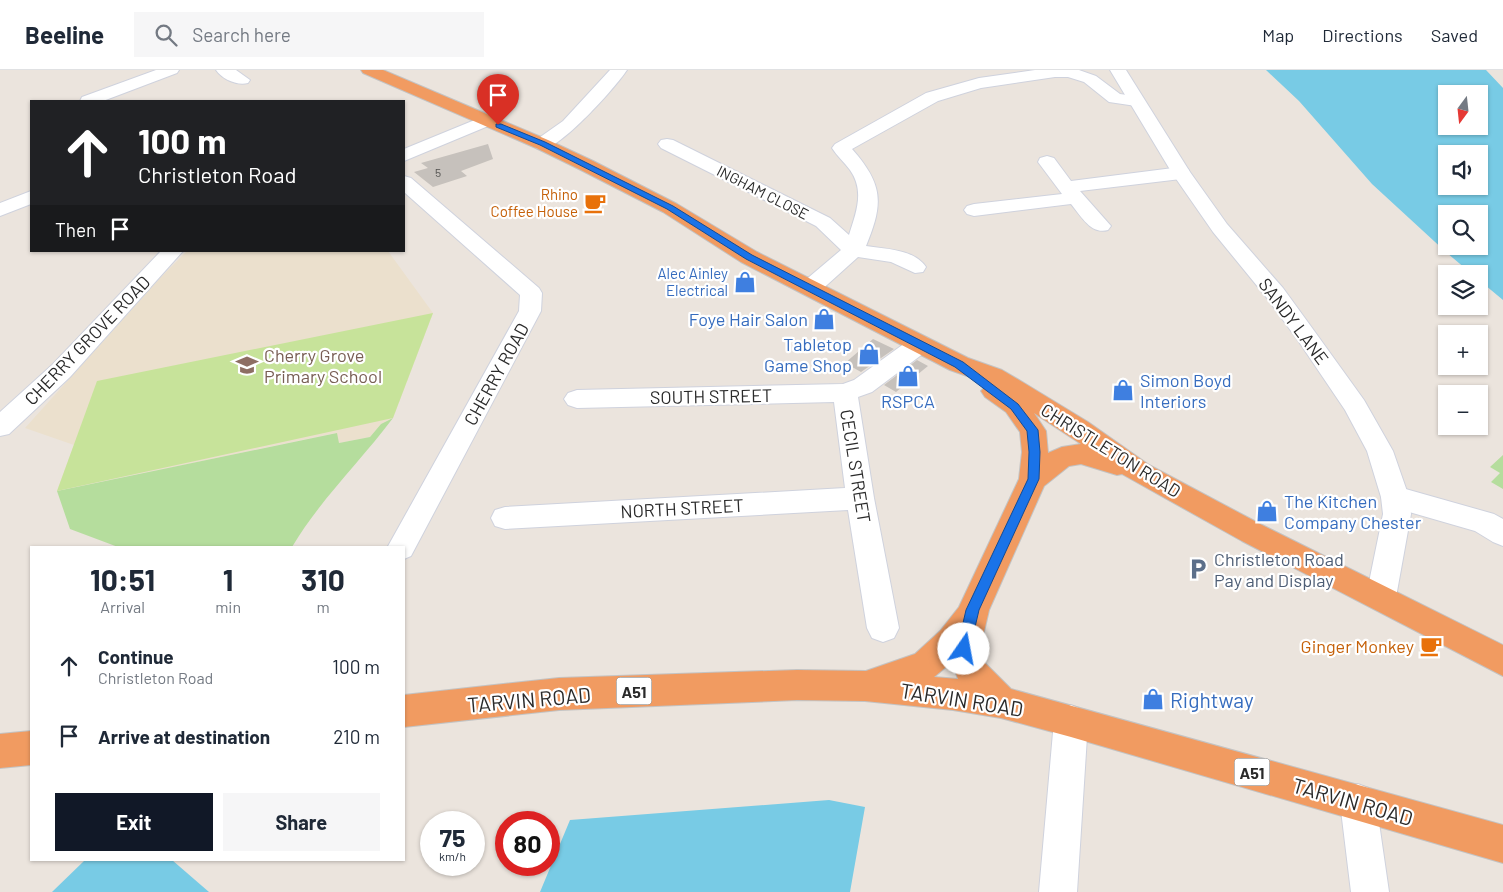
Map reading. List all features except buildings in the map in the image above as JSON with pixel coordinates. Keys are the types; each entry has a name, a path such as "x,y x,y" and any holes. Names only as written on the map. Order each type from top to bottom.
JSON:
{"highway":[{"name":"CHRISTLETON ROAD","path":"369,70 542,144 670,208 749,257 959,364 993,376 1079,430 1139,472 1252,533 1381,597 1503,661"},
{"path":"866,686 926,665 951,641 973,610 1033,479 1034,452 1032,430 1015,406 959,364"},
{"path":"1033,479 1062,457 1081,454 1139,472"},
{"path":"973,610 964,649 971,672 1001,702"},
{"name":"TARVIN ROAD","path":"405,711 568,694 797,685 866,686 953,694 1001,702 1072,720 1503,844"},
{"path":"0,751 30,748"}],"street":[{"path":"91,100 171,70"},
{"path":"224,70 242,80"},
{"path":"542,144 569,125 619,70"},
{"name":"SANDY LANE","path":"1118,70 1181,173 1220,228 1296,322 1355,406 1380,451 1395,497 1397,514 1381,597"},
{"path":"810,288 853,250 870,198 867,184 854,162 841,148 932,97 979,83 1055,72 1069,72 1090,79 1114,98 1136,101"},
{"path":"405,156 487,120"},
{"name":"INGHAM CLOSE","path":"699,141 667,144 823,222 853,250"},
{"path":"1047,162 1101,226"},
{"path":"974,210 1181,173"},
{"name":"CHERRY ROAD","path":"402,546 530,311 531,293 405,183"},
{"path":"0,210 30,197"},
{"path":"853,250 897,257 915,267"},
{"name":"CHERRY GROVE ROAD","path":"0,427 61,371 172,252"},
{"name":"CECIL STREET","path":"883,628 860,498 845,393 864,386 920,344"},
{"name":"SOUTH STREET","path":"577,399 845,393"},
{"path":"1395,497 1484,522 1503,534"},
{"name":"NORTH STREET","path":"505,518 860,498"},
{"path":"1058,892 1072,720"},
{"path":"1358,802 1370,892"}],"shaded area":[{"name":"Cherry Grove Primary School","path":"186,252 389,252 433,313 393,418 381,424 370,437 339,443 336,433 57,491 74,445 25,428 161,277"}],"green space":[{"path":"433,313 393,418 57,491 97,381"},
{"path":"393,418 315,513 293,546 115,546 70,529 57,491 337,433 339,443 370,437 381,424"},
{"path":"1503,455 1503,489 1491,482 1500,473 1490,467"}],"water":[{"path":"1266,70 1486,70 1503,88 1503,300 1488,288 1488,265 1461,265 1449,255 1488,255 1488,205 1438,205 1438,245 1372,184 1299,101"},
{"path":"829,800 865,807 850,892 540,892 547,876 560,876 560,844 570,820"},
{"path":"84,861 173,861 209,892 52,892"}],"place":[{"name":"Rhino Coffee House","path":"595,203"},
{"name":"Alec Ainley Electrical","path":"745,282"},
{"name":"Foye Hair Salon","path":"824,319"},
{"name":"Tabletop Game Shop","path":"869,354"},
{"name":"Cherry Grove Primary School","path":"247,365"},
{"name":"RSPCA","path":"908,376"},
{"name":"Simon Boyd Interiors","path":"1123,390"},
{"name":"The Kitchen Company Chester","path":"1267,511"},
{"name":"Christleton Road Pay and Display","path":"1198,569"},
{"name":"Ginger Monkey","path":"1431,646"},
{"name":"Rightway","path":"1153,699"}],"route":[{"path":"498,125 542,144 670,208 749,257 959,364 1015,406 1032,430 1034,452 1033,479 973,610 964,649"}]}
